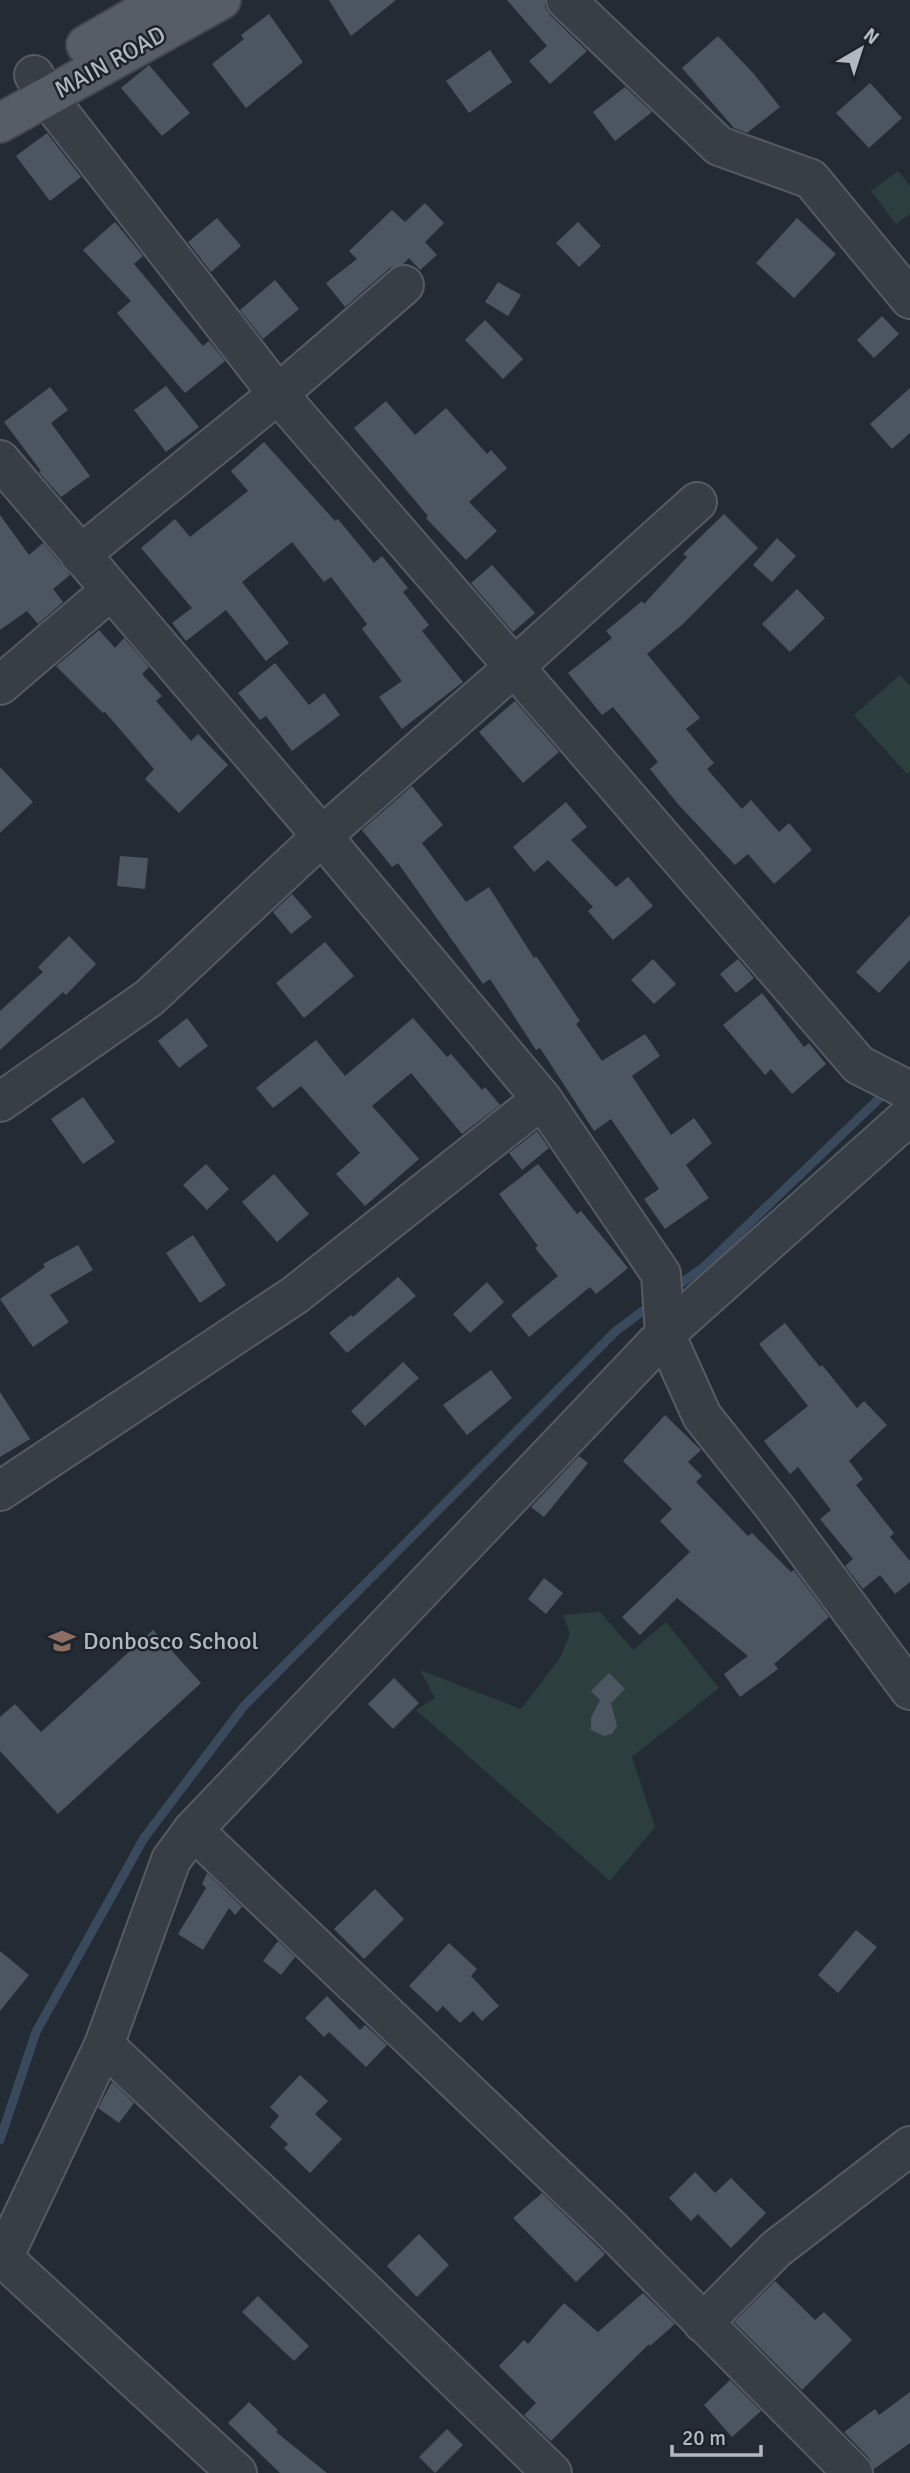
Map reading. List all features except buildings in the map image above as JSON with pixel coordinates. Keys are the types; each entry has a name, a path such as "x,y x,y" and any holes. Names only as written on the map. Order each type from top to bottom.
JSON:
{"main road":[{"name":"MAIN ROAD","path":"0,123 40,86 164,0"},
{"name":"MAIN ROAD","path":"0,96 40,86 221,0"}],"street":[{"path":"566,0 719,146 811,180 910,299"},
{"path":"40,86 278,394 513,668 859,1065 910,1091"},
{"path":"80,555 278,394 404,285"},
{"path":"0,460 322,836 542,1099 661,1274 665,1334 702,1416 776,1509 910,1690"},
{"path":"0,1102 149,998 322,836 697,502"},
{"path":"0,685 110,591"},
{"path":"0,1491 295,1295 542,1099"},
{"path":"237,2473 3,2258 104,2045 171,1860 193,1830 665,1334 910,1115"},
{"path":"193,1830 610,2228 853,2473"},
{"path":"104,2045 552,2473"},
{"path":"704,2323 776,2249 910,2146"}],"shaded area":[{"path":"898,171 910,186 910,214 896,224 871,191"},
{"path":"900,675 910,686 910,772 907,774 854,715"},
{"path":"600,1612 633,1650 666,1622 719,1688 632,1757 655,1827 610,1881 416,1710 435,1698 420,1670 521,1709 560,1658 570,1634 563,1615"}],"waterway":[{"path":"673,1289 704,1267 887,1091"},
{"path":"0,2140 36,2032 144,1838 244,1706 616,1331 652,1304"}],"place":[{"name":"Donbosco School","path":"62,1641"}]}
